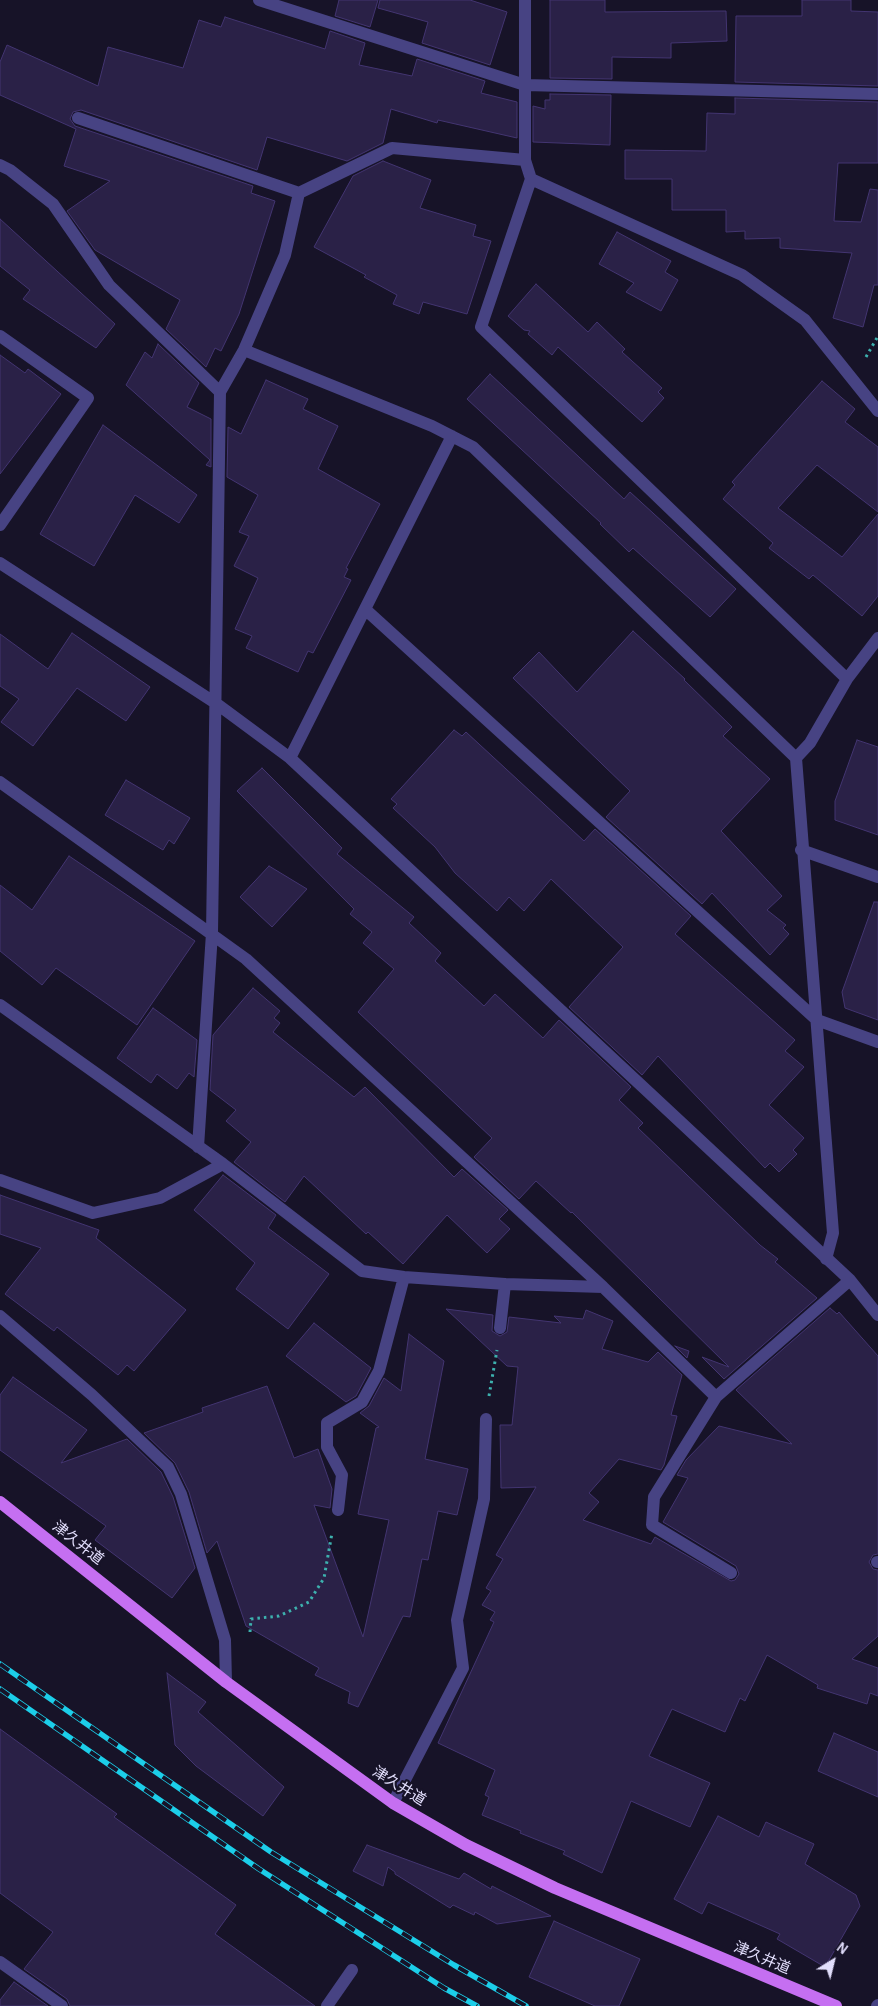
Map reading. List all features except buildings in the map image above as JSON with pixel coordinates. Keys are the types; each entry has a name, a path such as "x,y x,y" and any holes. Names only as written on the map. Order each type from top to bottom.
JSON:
{"main road":[{"name":"津久井道","path":"0,1502 226,1682 393,1803 466,1845 555,1888 836,2006"}],"street":[{"path":"259,0 524,85 878,94"},
{"path":"525,0 525,160 531,179 481,327 847,679"},
{"path":"78,118 299,193 392,148 525,160"},
{"path":"0,165 10,170 53,204 109,285 220,392"},
{"path":"531,179 742,275 805,320 878,411"},
{"path":"198,1147 212,933 217,704 220,392 244,350 286,255 299,193"},
{"path":"0,336 88,398 0,525"},
{"path":"244,350 452,436 473,447 796,758 833,1233 826,1259"},
{"path":"290,758 452,436"},
{"path":"0,563 217,704 290,758 850,1280 878,1315"},
{"path":"366,610 817,1020 878,1042"},
{"path":"796,758 810,742 847,679 878,638"},
{"path":"0,782 212,933 253,965 603,1287 716,1397"},
{"path":"802,850 878,877"},
{"path":"0,1005 222,1164 362,1271 404,1277 505,1284 603,1287"},
{"path":"0,1180 93,1213 160,1198 222,1164"},
{"path":"338,1510 342,1475 328,1447 327,1422 362,1402 379,1371 404,1277"},
{"path":"731,1574 652,1525 654,1497 716,1397 850,1280"},
{"path":"500,1328 505,1284"},
{"path":"0,1316 92,1395 168,1467 181,1494 224,1640 226,1682"},
{"path":"393,1803 463,1668 457,1620 484,1499 486,1418"},
{"path":"0,1962 62,2006"},
{"path":"327,2006 352,1970"}],"path":[{"path":"486,1418 500,1328"},
{"path":"224,1640 250,1640 251,1619 279,1616 309,1602 324,1578 338,1510"}],"railway":[{"path":"0,1664 271,1852 454,1965 526,2006"},
{"path":"0,1689 259,1869 444,1988 477,2006"}]}
